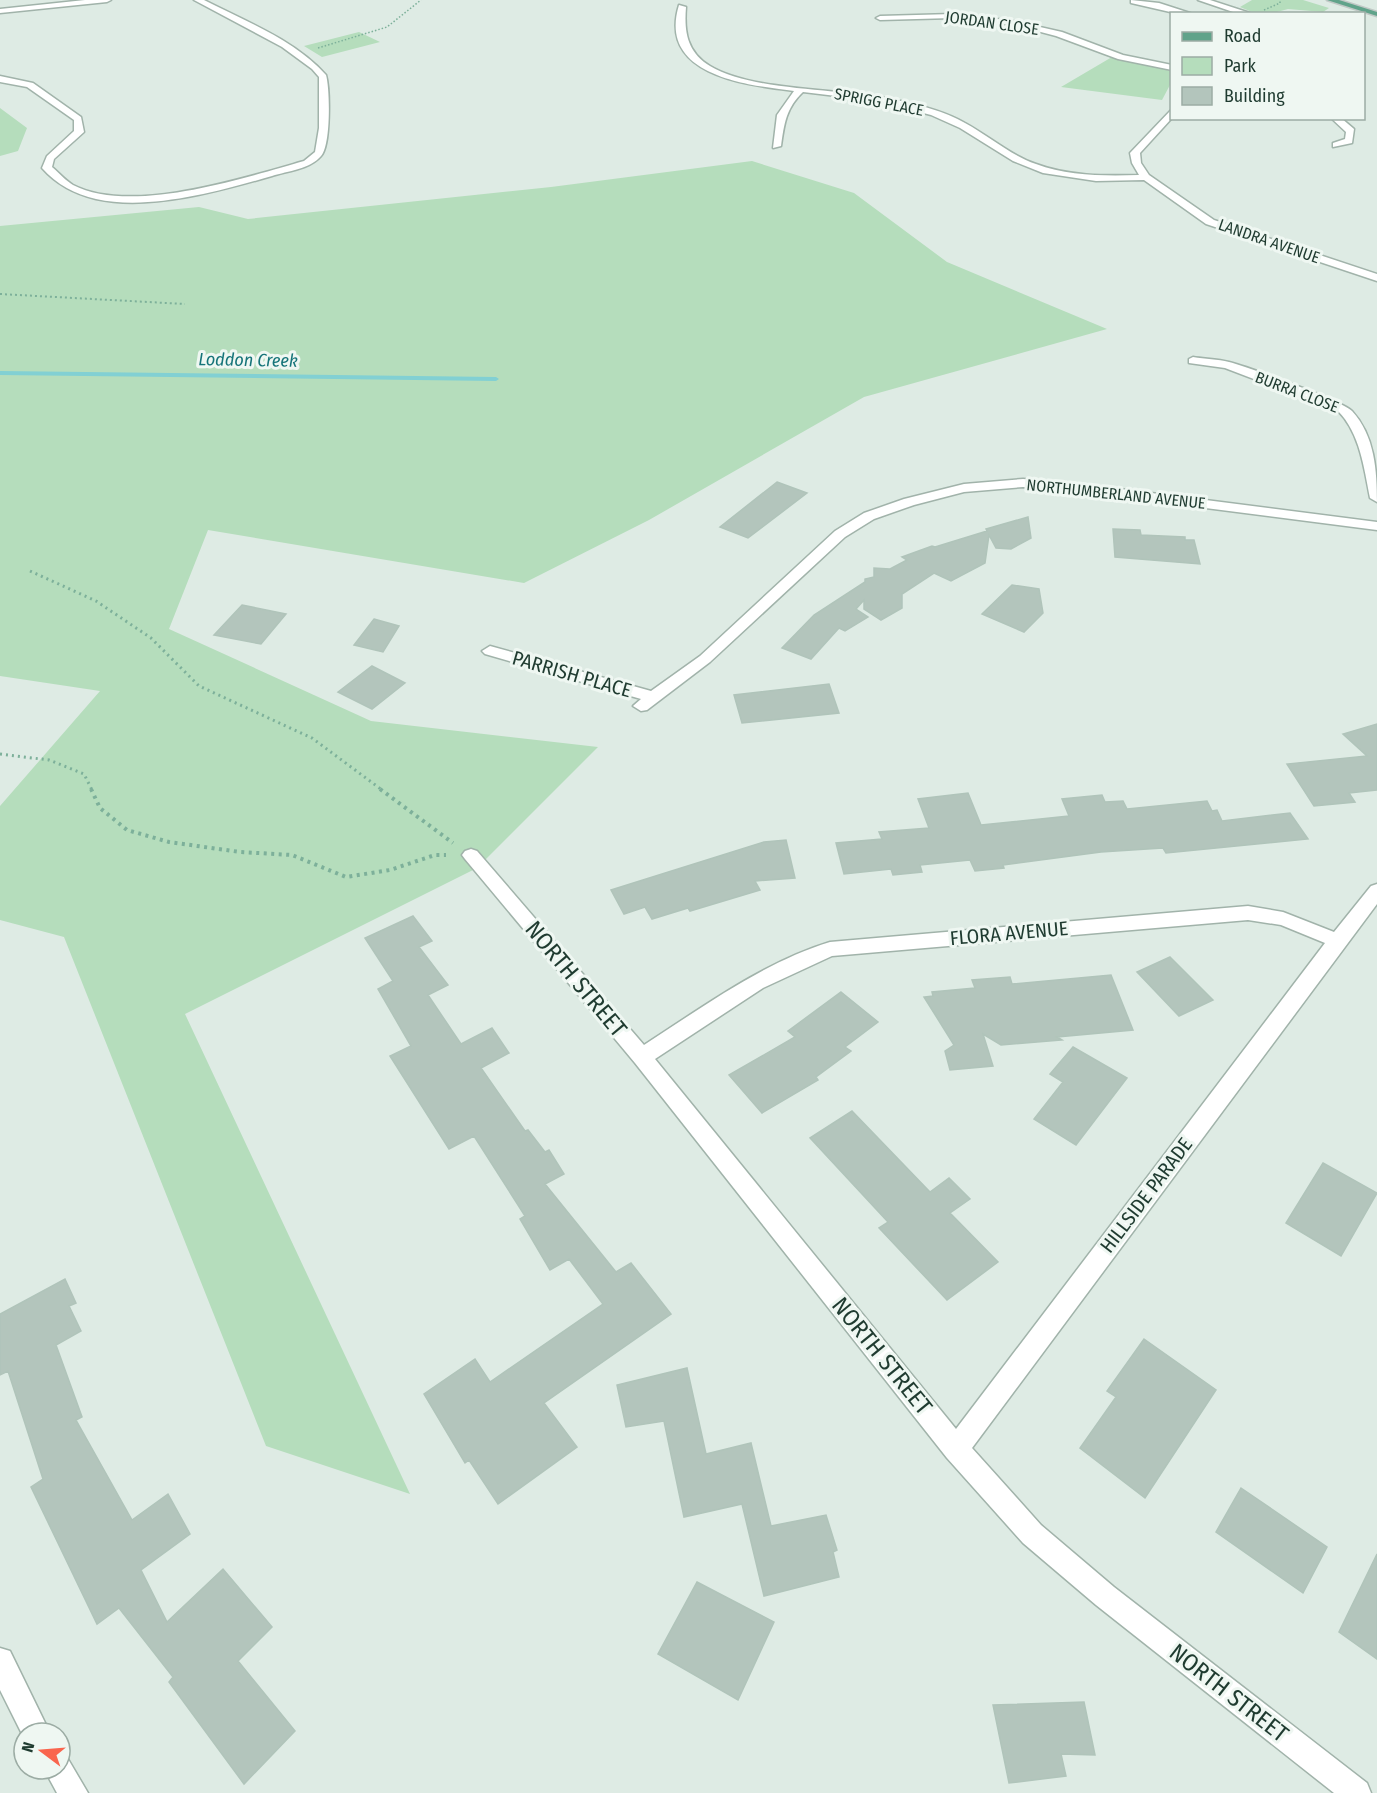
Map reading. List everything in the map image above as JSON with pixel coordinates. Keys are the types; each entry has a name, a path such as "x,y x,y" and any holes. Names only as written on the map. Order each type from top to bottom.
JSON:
{"main road":[{"path":"1331,0 1377,12"},
{"path":"1346,0 1377,12"}],"street":[{"path":"0,11 107,0"},
{"path":"0,79 30,85 78,118 79,132 50,158 47,168 61,181 81,191 111,197 163,198 203,191 307,163 319,153 324,128 323,77 313,64 297,54 198,0"},
{"path":"1202,0 1242,12"},
{"path":"1134,1 1182,12"},
{"name":"SPRIGG PLACE","path":"682,7 680,25 682,43 697,61 718,73 751,82 800,90 886,100 940,115 968,128 1018,160 1071,176 1146,177"},
{"name":"JORDAN CLOSE","path":"880,18 953,16 1014,23 1051,32 1121,57 1170,68"},
{"path":"776,147 780,118 786,102 800,90"},
{"path":"1146,177 1138,168 1136,153 1170,114"},
{"path":"1336,145 1349,141 1352,136 1352,131 1338,120"},
{"name":"LANDRA AVENUE","path":"1146,177 1216,224 1377,278"},
{"name":"BURRA CLOSE","path":"1193,361 1227,365 1342,408 1351,414 1357,426 1377,498"},
{"name":"NORTHUMBERLAND AVENUE","path":"647,702 705,659 840,534 869,516 909,502 964,488 1023,483 1073,487 1377,526"},
{"name":"PARRISH PLACE","path":"490,651 647,702"},
{"name":"NORTH STREET","path":"471,855 642,1058 956,1449 1041,1542 1105,1596 1357,1793"},
{"path":"1336,941 1377,891"},
{"name":"FLORA AVENUE","path":"642,1058 768,975 800,959 830,949 1248,913 1285,918 1336,941"},
{"name":"HILLSIDE PARADE","path":"956,1449 1336,941"},
{"path":"0,1661 30,1721"}],"path":[{"path":"297,54 387,27 421,0"},
{"path":"0,294 185,304"},
{"path":"30,571 96,601 151,638 199,686 312,738 471,855"},
{"path":"0,754 49,760 84,774 100,808 127,830 169,843 240,852 292,855 346,877 390,870 435,855 471,855"}],"green space":[{"path":"1252,0 1303,0 1329,8 1323,12 1288,9 1277,12 1252,12 1240,7"},
{"path":"359,32 380,42 322,57 304,46"},
{"path":"1112,57 1170,71 1170,85 1162,100 1061,87"},
{"path":"0,108 27,128 18,151 0,156"},
{"path":"752,161 854,193 947,262 1107,329 864,397 649,520 524,583 208,530 169,629 371,721 598,747 477,868 185,1014 410,1494 266,1446 64,937 0,920 0,806 100,691 0,676 0,226 199,207 248,219 551,187"}],"building":[{"path":"777,482 807,493 748,538 720,527"},
{"path":"1028,517 1031,538 1011,549 996,548 989,535 985,563 951,581 934,573 902,594 902,608 881,620 864,609 864,600 856,609 868,617 845,631 839,628 811,659 782,648 814,615 865,582 865,579 874,577 874,568 890,569 907,560 902,557"},
{"path":"1113,529 1140,530 1141,535 1185,537 1185,540 1194,540 1200,564 1115,557"},
{"path":"1012,585 1039,589 1043,613 1024,632 982,614"},
{"path":"242,605 286,614 261,644 214,635"},
{"path":"374,619 399,626 383,652 354,645"},
{"path":"372,666 405,683 372,709 338,692"},
{"path":"829,684 839,713 742,723 734,695"},
{"path":"1377,724 1377,790 1349,793 1355,802 1314,806 1287,764 1367,756 1343,734"},
{"path":"968,793 981,825 1069,816 1062,799 1102,795 1105,802 1123,801 1127,809 1207,801 1212,811 1217,810 1222,821 1290,813 1308,839 1166,853 1163,848 1101,852 975,871 970,860 920,865 922,872 893,875 891,869 844,874 836,843 882,839 879,832 929,828 918,799"},
{"path":"786,840 795,878 755,881 760,890 690,911 688,908 652,919 645,907 624,914 611,890 764,842"},
{"path":"413,916 432,941 419,947 448,985 428,995 461,1044 492,1028 509,1053 481,1068 525,1131 528,1130 545,1152 549,1150 564,1174 545,1184 616,1272 631,1263 671,1314 544,1403 577,1447 498,1504 469,1460 465,1463 424,1394 475,1359 490,1382 603,1304 569,1259 550,1270 520,1219 525,1216 474,1136 449,1149 390,1056 411,1046 378,989 393,981 365,938"},
{"path":"1170,957 1213,1000 1179,1016 1137,972"},
{"path":"1111,975 1133,1030 1057,1037 1062,1040 1001,1045 983,1034 993,1066 950,1070 945,1051 954,1045 924,997 933,996 932,992 975,988 972,980 1010,977 1012,984"},
{"path":"841,992 878,1022 845,1047 851,1051 816,1077 818,1080 762,1113 729,1075 795,1037 788,1031"},
{"path":"1073,1047 1127,1078 1076,1145 1034,1119 1063,1082 1050,1074"},
{"path":"852,1111 930,1192 949,1178 970,1199 950,1213 998,1262 947,1300 879,1228 888,1222 810,1138"},
{"path":"1323,1163 1377,1193 1341,1256 1286,1223"},
{"path":"65,1279 76,1303 69,1306 81,1331 56,1345 82,1417 76,1420 132,1520 168,1494 190,1534 141,1570 167,1622 223,1569 272,1627 238,1661 295,1731 244,1784 169,1682 173,1677 119,1608 97,1624 31,1487 43,1479 8,1371 0,1375 0,1314"},
{"path":"1144,1339 1216,1390 1145,1498 1080,1448 1116,1397 1107,1391"},
{"path":"687,1368 706,1454 751,1443 771,1526 826,1515 837,1550 833,1552 839,1577 764,1596 742,1504 684,1517 664,1421 626,1427 617,1385"},
{"path":"1241,1488 1327,1547 1303,1593 1216,1532"},
{"path":"1377,1554 1377,1659 1339,1632"},
{"path":"697,1582 774,1622 738,1700 658,1654"},
{"path":"1084,1702 1095,1755 1061,1754 1066,1776 1009,1783 993,1705"}],"waterway":[{"name":"Loddon Creek","path":"0,373 496,379"}]}
